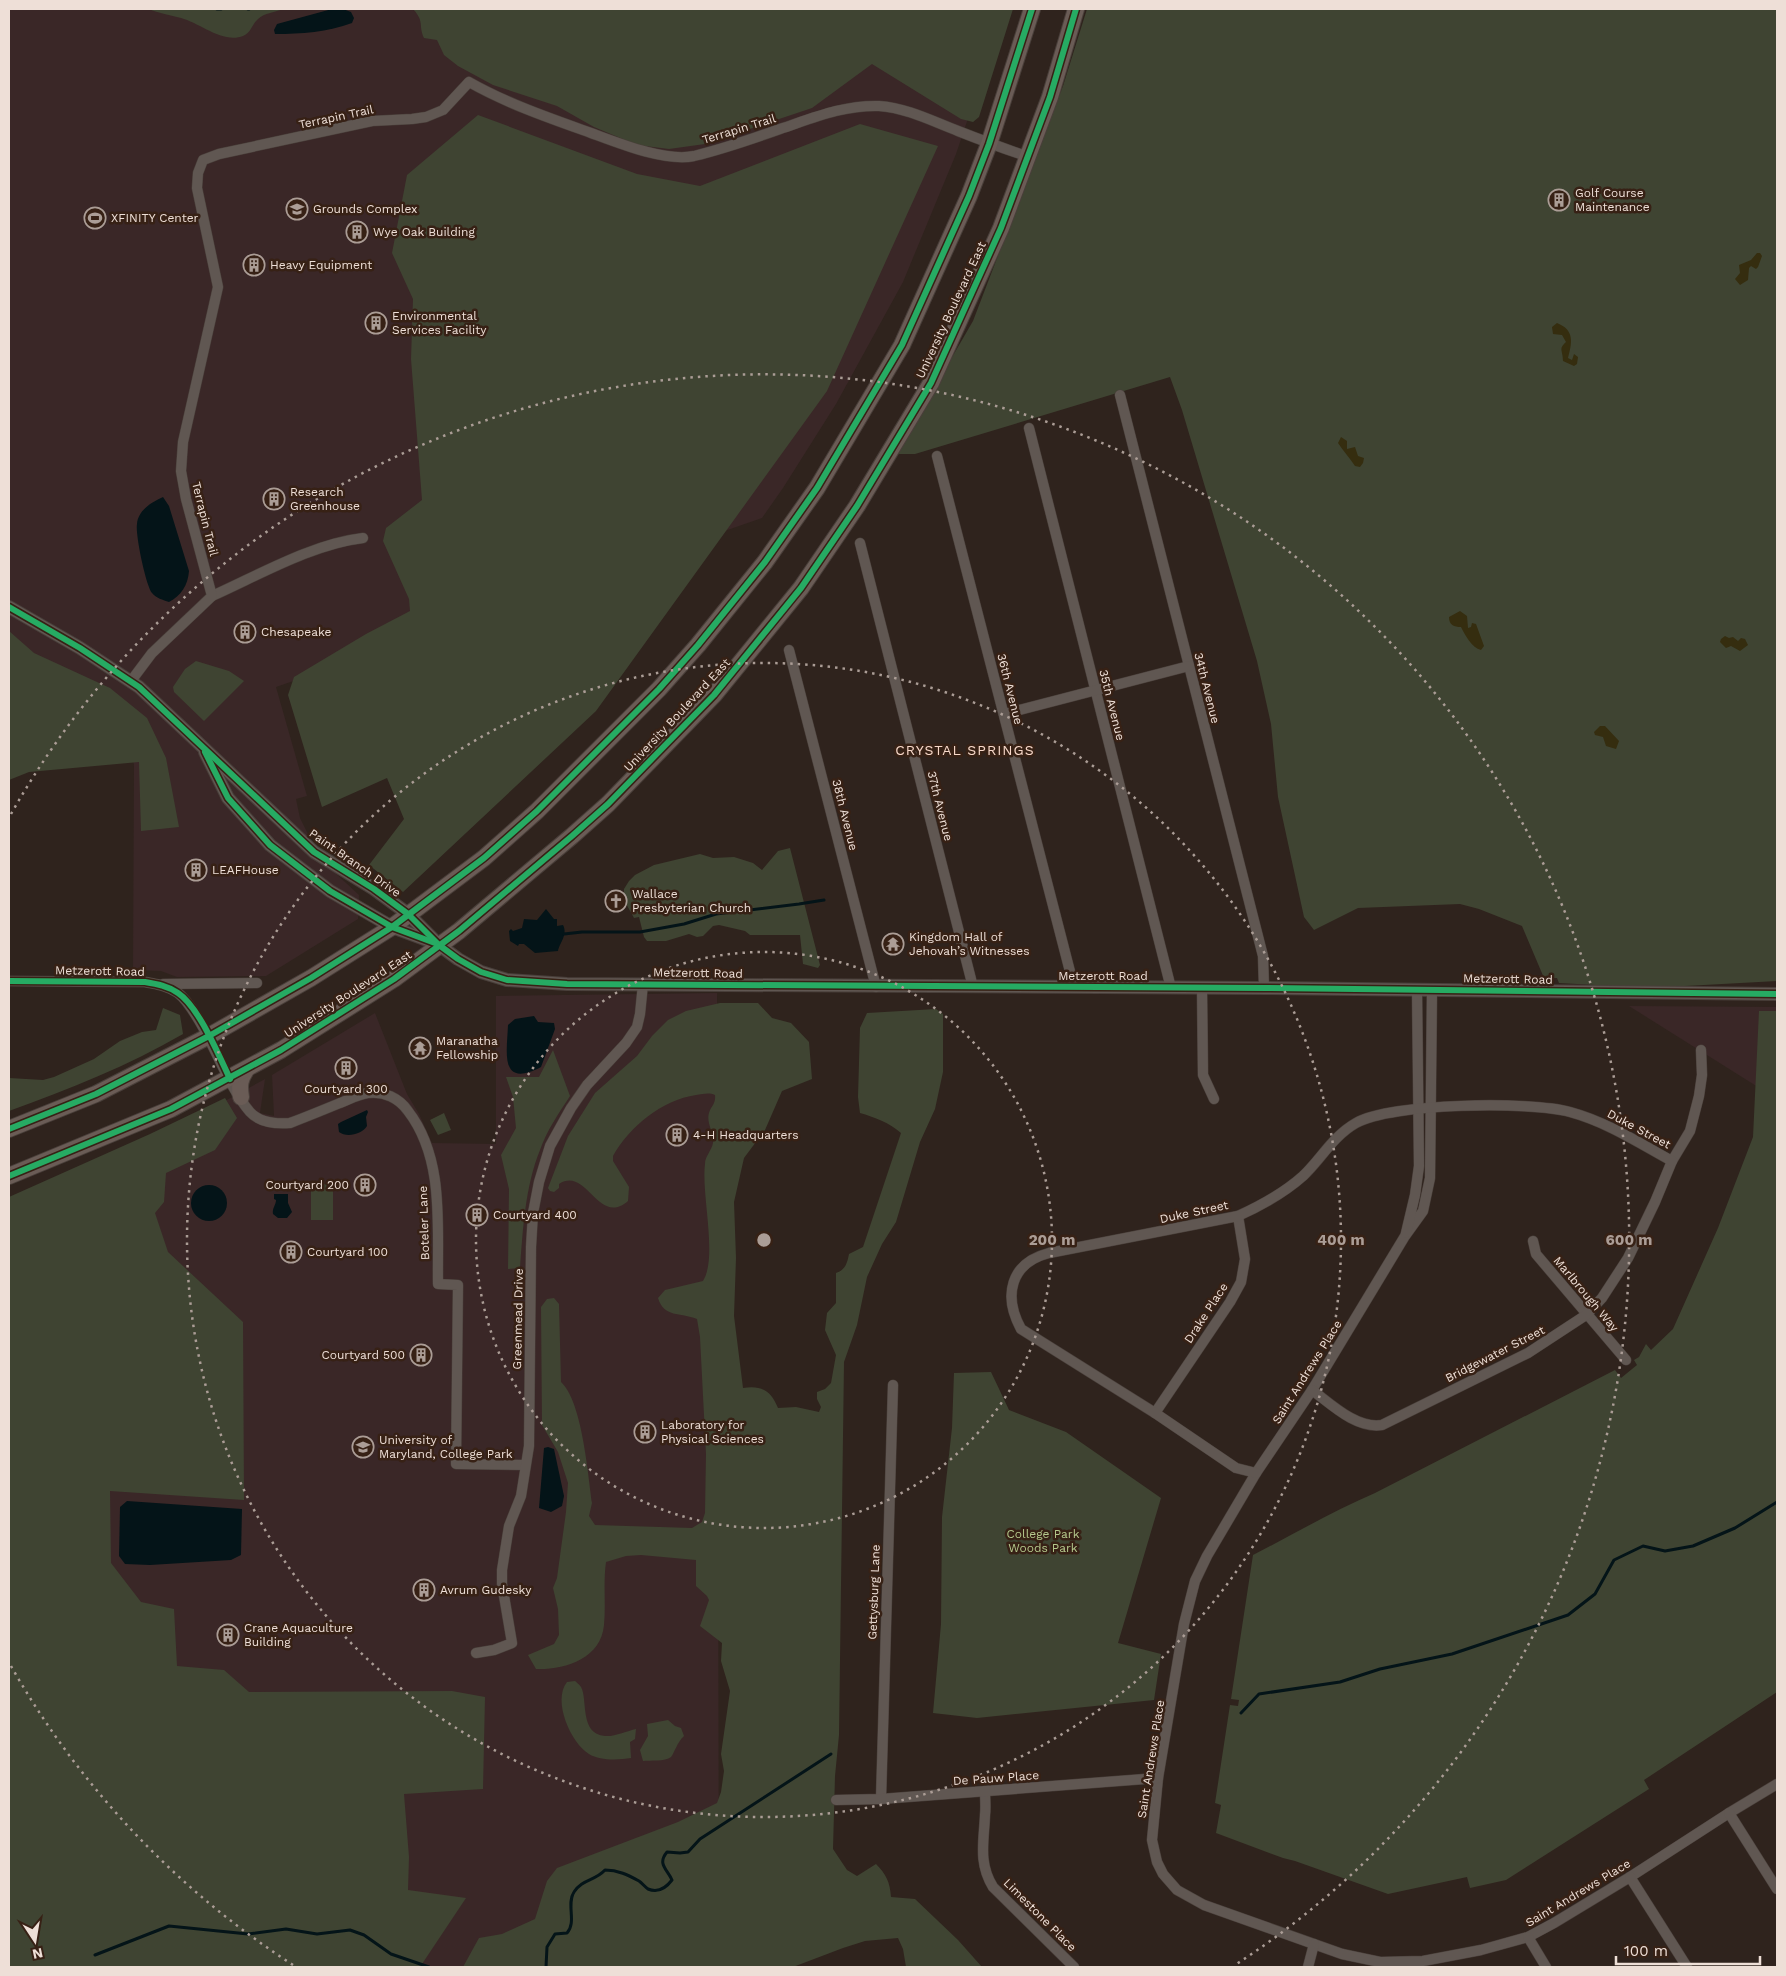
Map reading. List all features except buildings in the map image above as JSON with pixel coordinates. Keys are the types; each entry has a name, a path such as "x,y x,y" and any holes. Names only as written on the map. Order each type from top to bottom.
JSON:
{"main road":[{"path":"9,1129 96,1094 209,1036 298,986 392,927 484,858 561,789 678,667 764,562 817,488 902,344 969,196 989,144 1032,9"},
{"name":"University Boulevard East","path":"9,1176 171,1109 230,1079 346,1011 394,979 459,931 534,870 608,804 714,695 801,588 857,506 931,383 1001,228 1029,157 1050,97 1076,9"},
{"path":"241,1097 240,1078 246,1070"}],"street":[{"name":"Terrapin Trail","path":"212,596 186,500 181,471 183,442 218,286 197,188 198,173 203,160 219,154 372,121 426,117 443,110 469,82 518,107 624,146 672,156 691,156 712,151 780,130 832,111 859,106 900,108 989,144 1029,157"},
{"name":"34th Avenue","path":"1120,395 1263,956 1264,988"},
{"name":"35th Avenue","path":"1029,428 1171,988"},
{"name":"36th Avenue","path":"937,456 1074,987"},
{"path":"131,681 152,653 212,596 320,549 363,538"},
{"name":"37th Avenue","path":"860,544 973,987"},
{"name":"Paint Branch Drive","path":"9,607 80,648 131,681 200,743 314,852 374,889 408,914 439,945"},
{"name":"38th Avenue","path":"789,650 876,986"},
{"path":"1004,714 1189,666"},
{"name":"Paint Branch Drive","path":"200,743 228,798 270,845 330,891 392,927 439,945"},
{"name":"Metzerott Road","path":"439,945 472,969 508,980 566,984 1432,989 1777,994"},
{"name":"Metzerott Road","path":"9,981 145,982 160,984 184,998 209,1036 230,1079"},
{"path":"160,984 257,983"},
{"name":"Greenmead Drive","path":"476,1654 512,1643 502,1584 502,1570 509,1526 521,1496 530,1423 531,1247 533,1214 538,1182 550,1146 571,1108 586,1085 626,1044 636,1027 640,1014 643,984"},
{"path":"1202,988 1204,1075 1214,1099"},
{"name":"Saint Andrews Place","path":"1405,1236 1416,1195 1419,1166 1417,989"},
{"name":"Saint Andrews Place","path":"1432,989 1430,1178 1423,1211 1405,1236 1312,1390 1256,1473 1207,1556 1195,1581 1184,1624 1158,1778 1152,1840 1157,1862 1163,1874 1177,1890 1204,1905 1363,1960 1423,1961 1528,1937 1630,1877 1777,1784"},
{"name":"Bridgewater Street","path":"1312,1390 1340,1411 1361,1423 1374,1426 1382,1425 1528,1354 1586,1315 1602,1298 1628,1258 1656,1202 1672,1161 1690,1131 1702,1075 1701,1050"},
{"name":"Boteler Lane","path":"230,1079 251,1113 265,1121 276,1124 290,1123 368,1093 390,1096 402,1103 407,1109 416,1121 423,1137 435,1177 438,1202 438,1284 458,1285 456,1464 525,1465"},
{"name":"Duke Street","path":"1256,1473 1236,1468 1021,1329 1011,1307 1011,1294 1017,1274 1022,1268 1035,1256 1238,1216 1264,1203 1303,1176 1337,1137 1356,1123 1376,1114 1432,1107 1533,1107 1568,1112 1603,1123 1672,1161"},
{"name":"Drake Place","path":"1155,1414 1230,1302 1241,1282 1245,1259 1238,1216"},
{"name":"Marlbrough Way","path":"1533,1242 1536,1254 1626,1360"},
{"name":"Gettysburg Lane","path":"881,1799 893,1385"},
{"name":"De Pauw Place","path":"836,1800 881,1799 1158,1778"},
{"name":"Limestone Place","path":"985,1791 986,1814 982,1854 986,1876 993,1887 1074,1967"},
{"path":"1729,1813 1777,1889"},
{"path":"1630,1877 1687,1967"},
{"path":"1528,1937 1546,1967"},
{"path":"1308,1967 1314,1944"}],"shaded area":[{"path":"9,9 1005,9 956,154 903,282 836,404 762,518 276,687 307,796 296,799 300,818 312,842 332,870 359,895 358,919 266,976 177,977 161,971 133,970 134,765 128,733 9,778"},
{"path":"332,9 343,9 351,12 354,18 352,23 334,29 314,32 275,34 274,30 277,24"},
{"path":"163,497 169,506 189,571 183,590 169,602 160,599 152,593 142,560 137,530 138,519 143,511 150,504"},
{"path":"546,909 554,919 557,919 557,926 563,925 565,932 558,951 535,953 524,944 519,944 518,946 510,941 509,931 511,929 513,931 522,928 524,919 537,920"},
{"name":"University of Maryland, College Park","path":"717,993 719,1967 9,1967 9,1234 201,1114 265,1079 260,1113 274,1116 272,1075 375,1013 407,1094 419,1114 432,1143 496,1144 496,996"},
{"path":"1629,1006 1777,1007 1777,1099"},
{"path":"534,1016 538,1022 554,1023 555,1029 541,1067 527,1073 518,1074 508,1064 508,1025 515,1019"},
{"path":"367,1110 367,1126 365,1129 350,1135 339,1132 338,1124"},
{"path":"209,1185 222,1190 227,1203 222,1216 209,1221 196,1216 191,1203 196,1190"},
{"path":"274,1194 288,1194 288,1203 292,1212 287,1218 278,1218 273,1214 276,1200 274,1199"},
{"path":"544,1448 554,1449 564,1496 562,1506 551,1512 539,1508"},
{"path":"127,1501 242,1509 241,1555 231,1560 150,1565 125,1564 119,1556 120,1507"}],"green space":[{"path":"148,9 283,9 261,17 246,35 235,38 220,35 181,18"},
{"path":"413,9 1013,9 979,117 973,122 961,119 872,64 812,108 705,144 669,149 637,145 594,127 557,106 493,85 458,66 444,55 437,40 424,38 419,17"},
{"path":"1087,9 1777,9 1777,981 1649,988 1559,983 1557,978 1544,978 1522,926 1479,909 1460,904 1358,908 1314,930 1304,917 1278,797 1271,724 1257,661 1182,410 1170,377 915,454 896,454 973,321 1063,86"},
{"path":"478,115 637,174 700,186 860,124 938,146 827,391 596,711 403,892 369,865 404,819 387,778 322,807 288,695 294,677 366,634 410,611 409,599 383,541 386,528 422,500 411,359 413,299 392,253 407,175"},
{"path":"9,631 34,653 110,688 147,718 166,758 179,827 141,831 139,762 29,772 9,780"},
{"path":"196,661 229,671 244,681 204,721 174,692 173,687 185,669"},
{"path":"790,848 820,965 818,968 803,964 800,935 750,935 745,931 719,925 713,926 703,936 697,937 689,934 666,941 647,941 644,937 639,917 634,918 624,900 624,889 629,881 635,875 654,865 700,854 713,858 734,857 753,863 762,870 778,851"},
{"path":"720,1003 758,1003 772,1018 791,1023 809,1042 812,1079 782,1091 765,1130 744,1158 734,1202 736,1258 734,1316 743,1388 756,1387 765,1390 772,1397 778,1408 796,1407 819,1412 821,1407 817,1399 817,1392 825,1389 831,1383 836,1355 825,1330 827,1313 836,1303 836,1273 845,1266 849,1254 863,1247 901,1133 882,1121 860,1113 858,1097 860,1028 867,1013 936,1009 943,1014 943,1072 935,1109 920,1142 896,1222 882,1244 867,1277 857,1325 844,1362 839,1735 835,1776 833,1849 847,1870 857,1876 876,1864 887,1879 891,1897 915,1899 958,1940 982,1967 906,1967 903,1949 898,1938 865,1941 793,1967 463,1967 479,1938 502,1934 535,1919 547,1881 557,1868 678,1822 717,1803 721,1792 724,1771 721,1754 730,1691 721,1661 722,1643 700,1626 709,1600 696,1586 696,1560 641,1555 626,1556 606,1562 604,1625 596,1646 589,1654 579,1660 547,1669 536,1669 528,1655 554,1644 559,1635 558,1609 553,1588 557,1578 568,1483 558,1452 542,1425 541,1307 547,1299 554,1298 559,1304 561,1382 568,1391 579,1421 592,1503 589,1516 595,1525 692,1528 702,1522 705,1513 706,1454 700,1337 697,1319 668,1312 664,1309 658,1298 665,1290 703,1281 707,1270 709,1241 704,1177 705,1161 713,1143 708,1117 715,1101 715,1095 708,1093 696,1095 671,1103 648,1116 628,1135 613,1156 613,1161 629,1187 628,1201 618,1207 608,1207 577,1183 569,1181 559,1184 559,1188 554,1192 548,1188 568,1136 595,1093 637,1056 652,1036 668,1020 686,1011"},
{"path":"163,1008 180,1015 183,1034 98,1076 9,1111 9,1078 43,1080 94,1059 120,1041 142,1032 156,1030"},
{"path":"1759,1011 1777,1011 1777,1692 1644,1780 1649,1789 1506,1880 1470,1888 1467,1877 1388,1894 1216,1833 1221,1805 1215,1803 1230,1705 1238,1706 1239,1700 1231,1699 1253,1555 1615,1370 1621,1378 1637,1365 1634,1360 1639,1357 1646,1344 1651,1350 1673,1329 1718,1228 1753,1137"},
{"path":"553,1050 570,1096 546,1136 535,1164 526,1208 520,1268 508,1269 509,1189 501,1155 516,1128 513,1097 506,1077 539,1077"},
{"path":"225,1098 237,1118 215,1150 166,1173 164,1202 155,1213 168,1252 243,1322 244,1500 110,1491 111,1563 141,1602 174,1609 177,1666 224,1670 249,1692 452,1691 485,1697 483,1789 404,1794 409,1857 408,1890 466,1898 420,1967 9,1967 9,1197"},
{"path":"444,1113 451,1130 438,1135 430,1120"},
{"path":"311,1184 333,1184 333,1220 311,1220"},
{"name":"College Park Woods Park","path":"991,1372 1009,1410 1066,1432 1161,1498 1118,1643 1161,1654 1154,1700 977,1718 933,1713 941,1624 942,1517 952,1428 954,1373"},
{"path":"575,1681 583,1692 588,1723 597,1734 612,1736 636,1729 635,1739 630,1742 631,1758 599,1758 582,1749 576,1741 566,1721 562,1700 563,1690 567,1682"},
{"path":"668,1720 681,1728 684,1736 668,1759 643,1761 640,1750 648,1736 647,1724"}],"sand":[{"path":"1757,253 1760,253 1762,256 1758,267 1756,269 1751,266 1749,268 1748,280 1740,285 1735,279 1740,273 1739,265 1751,260"},
{"path":"1557,323 1567,329 1571,338 1568,358 1572,360 1574,354 1578,357 1577,364 1574,366 1563,361 1562,348 1566,342 1562,335 1553,334 1552,327"},
{"path":"1341,437 1347,441 1347,449 1355,447 1358,456 1364,458 1360,467 1355,466 1338,443"},
{"path":"1460,611 1467,616 1468,628 1471,627 1472,623 1476,624 1484,646 1481,650 1472,644 1461,627 1451,624 1449,617"},
{"path":"1725,636 1733,637 1738,641 1741,638 1745,639 1748,645 1740,651 1731,646 1726,648 1720,642"},
{"path":"1600,726 1605,726 1619,741 1616,749 1606,746 1603,737 1595,735 1594,732"}],"waterway":[{"path":"564,934 582,932 640,932 684,924 716,914 824,900"},
{"path":"1241,1713 1259,1694 1340,1682 1380,1669 1452,1654 1568,1615 1595,1594 1614,1560 1643,1546 1665,1551 1693,1546 1735,1528 1777,1502"},
{"path":"546,1967 547,1947 555,1934 567,1933 570,1929 572,1897 581,1885 605,1870 610,1870 631,1877 648,1889 662,1889 672,1880 663,1863 667,1852 688,1852 700,1839 831,1754"},
{"path":"95,1955 169,1926 248,1934 286,1929 317,1934 350,1930 364,1935 391,1954 429,1967"}],"cycle path":[{"path":"9,1129 96,1094 209,1036 311,978 392,927 484,858 537,811 659,689 698,645 765,562 817,488 902,345 969,196 989,144 1032,9"},
{"path":"9,1176 171,1109 281,1050 394,979 459,931 572,836 608,804 714,695 801,588 857,506 931,383 1001,228 1050,97 1076,9"},
{"path":"9,607 80,648 139,687 314,852 374,889 408,914 439,945 458,959 481,972 507,980 567,984 1264,988 1777,994"},
{"path":"205,752 228,798 270,845 330,891 392,927 435,943"},
{"path":"9,981 145,982 170,989 186,1000 201,1020 230,1079"}],"place":[{"name":"Golf Course Maintenance","path":"1559,200"},
{"name":"Grounds Complex","path":"297,209"},
{"name":"XFINITY Center","path":"95,218"},
{"name":"Wye Oak Building","path":"357,232"},
{"name":"Heavy Equipment","path":"254,265"},
{"name":"Environmental Services Facility","path":"376,323"},
{"name":"Research Greenhouse","path":"274,499"},
{"name":"Chesapeake","path":"245,632"},
{"name":"LEAFHouse","path":"196,870"},
{"name":"Wallace Presbyterian Church","path":"616,901"},
{"name":"Kingdom Hall of Jehovah’s Witnesses","path":"893,944"},
{"name":"Maranatha Fellowship","path":"420,1048"},
{"name":"Courtyard 300","path":"346,1068"},
{"name":"4-H Headquarters","path":"677,1135"},
{"name":"Courtyard 200","path":"365,1185"},
{"name":"Courtyard 400","path":"477,1215"},
{"name":"Courtyard 100","path":"291,1252"},
{"name":"Courtyard 500","path":"421,1355"},
{"name":"Laboratory for Physical Sciences","path":"645,1432"},
{"name":"University of Maryland, College Park","path":"363,1447"},
{"name":"Avrum Gudesky","path":"424,1590"},
{"name":"Crane Aquaculture Building","path":"228,1635"}],"district":[{"name":"CRYSTAL SPRINGS","path":"965,750"}]}
